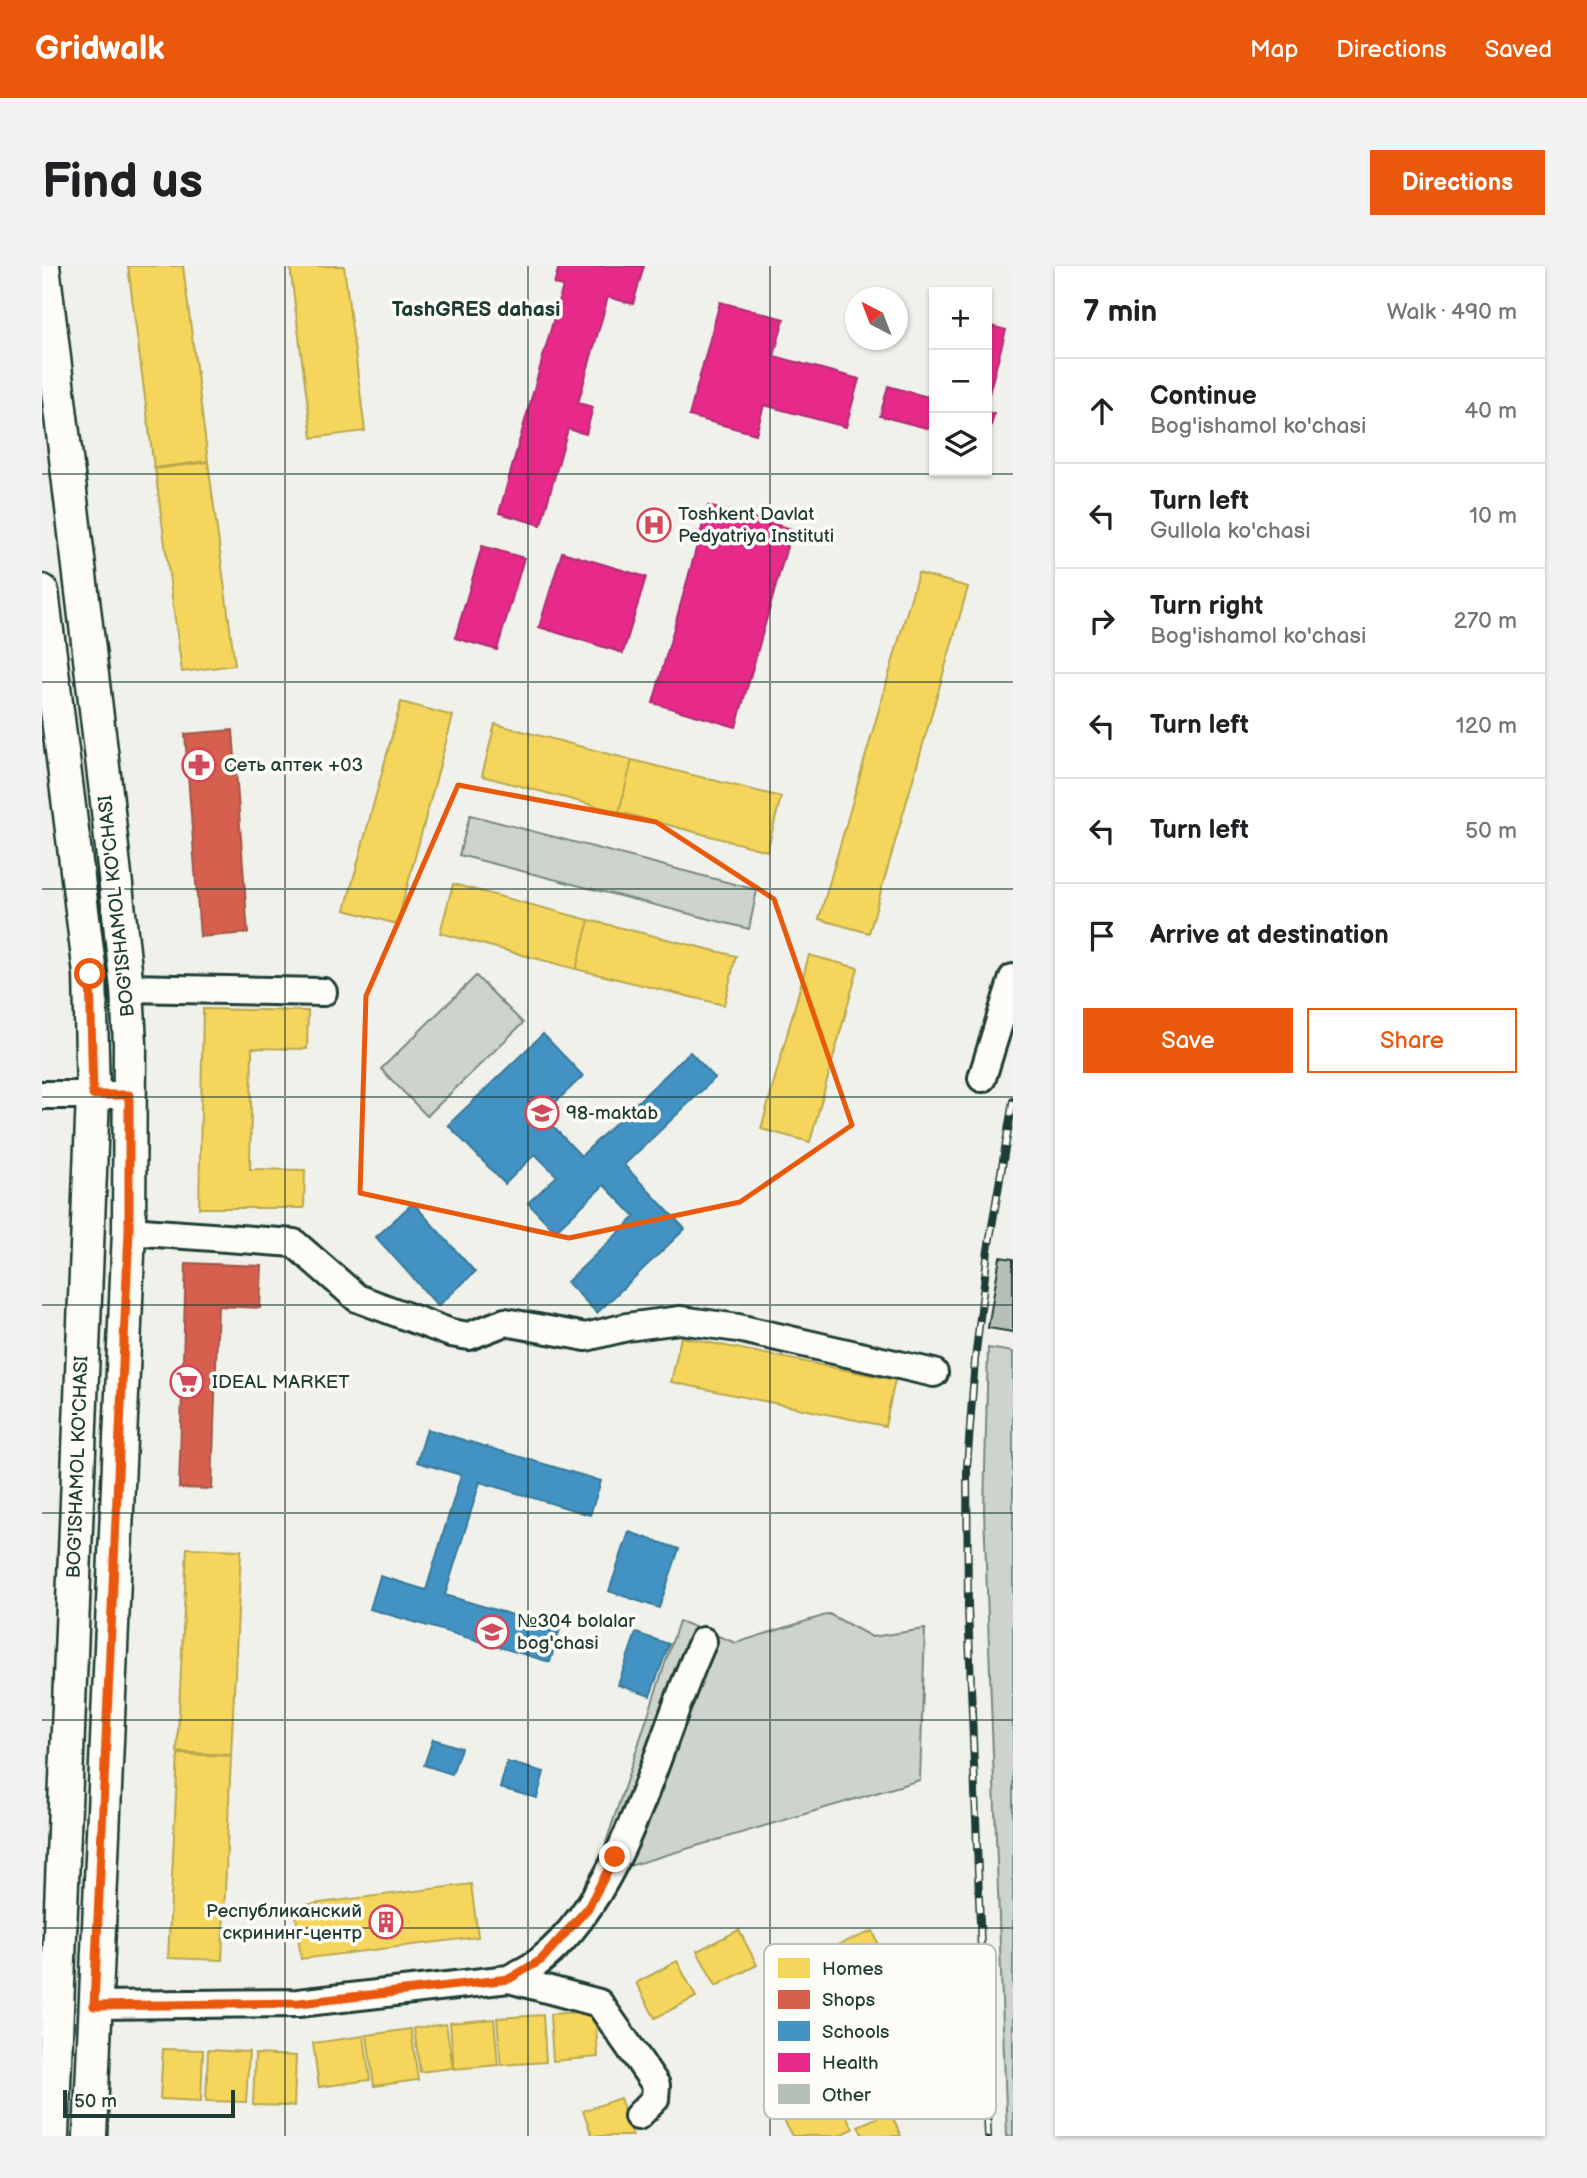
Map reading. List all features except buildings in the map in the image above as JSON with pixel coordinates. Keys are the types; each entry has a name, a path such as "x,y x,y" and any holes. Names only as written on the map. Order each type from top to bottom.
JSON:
{"main road":[{"name":"BOG'ISHAMOL KO'CHASI","path":"43,266 127,988 129,1231 90,2136"},
{"name":"BOG'ISHAMOL KO'CHASI","path":"42,591 90,974 93,1095 52,2136"},
{"path":"71,1653 110,1654"},
{"path":"66,1782 104,1782"}],"street":[{"path":"982,1078 1013,978"},
{"path":"127,988 323,992"},
{"path":"42,1095 129,1095"},
{"path":"129,1231 294,1243 357,1298 451,1333 469,1335 505,1322 586,1337 627,1327 680,1320 738,1328 934,1373"},
{"path":"509,1979 541,1960 588,1908 638,1808 703,1641"},
{"path":"94,2006 299,2003 509,1979 599,2003 656,2085 655,2099 638,2116"}],"highlighted area":[{"path":"458,785 656,822 774,899 852,1125 740,1202 569,1238 360,1193 366,996"}],"shaded area":[{"path":"470,815 757,890 749,929 459,855"},
{"path":"476,976 523,1023 427,1116 381,1069"},
{"path":"988,1348 1013,1352 1013,2136 1007,2136 984,1510"},
{"path":"829,1614 872,1637 925,1629 920,1780 595,1876 679,1621 736,1643"}],"railway":[{"path":"981,1944 968,1607 967,1467 975,1360 988,1250 1013,1101"},
{"path":"987,2119 988,2136"}],"place":[{"name":"Toshkent Davlat Pedyatriya Instituti","path":"654,525"},
{"name":"Сеть аптек +03","path":"199,765"},
{"name":"98-maktab","path":"542,1113"},
{"name":"IDEAL MARKET","path":"187,1382"},
{"name":"№304 bolalar bog'chasi","path":"492,1632"},
{"name":"Республиканский скрининг-центр","path":"386,1922"}],"district":[{"name":"TashGRES dahasi","path":"476,309"}],"route":[{"path":"90,974 93,1095 129,1095 129,1231 94,2006 299,2003 509,1979 541,1960 588,1908 615,1857"}]}
